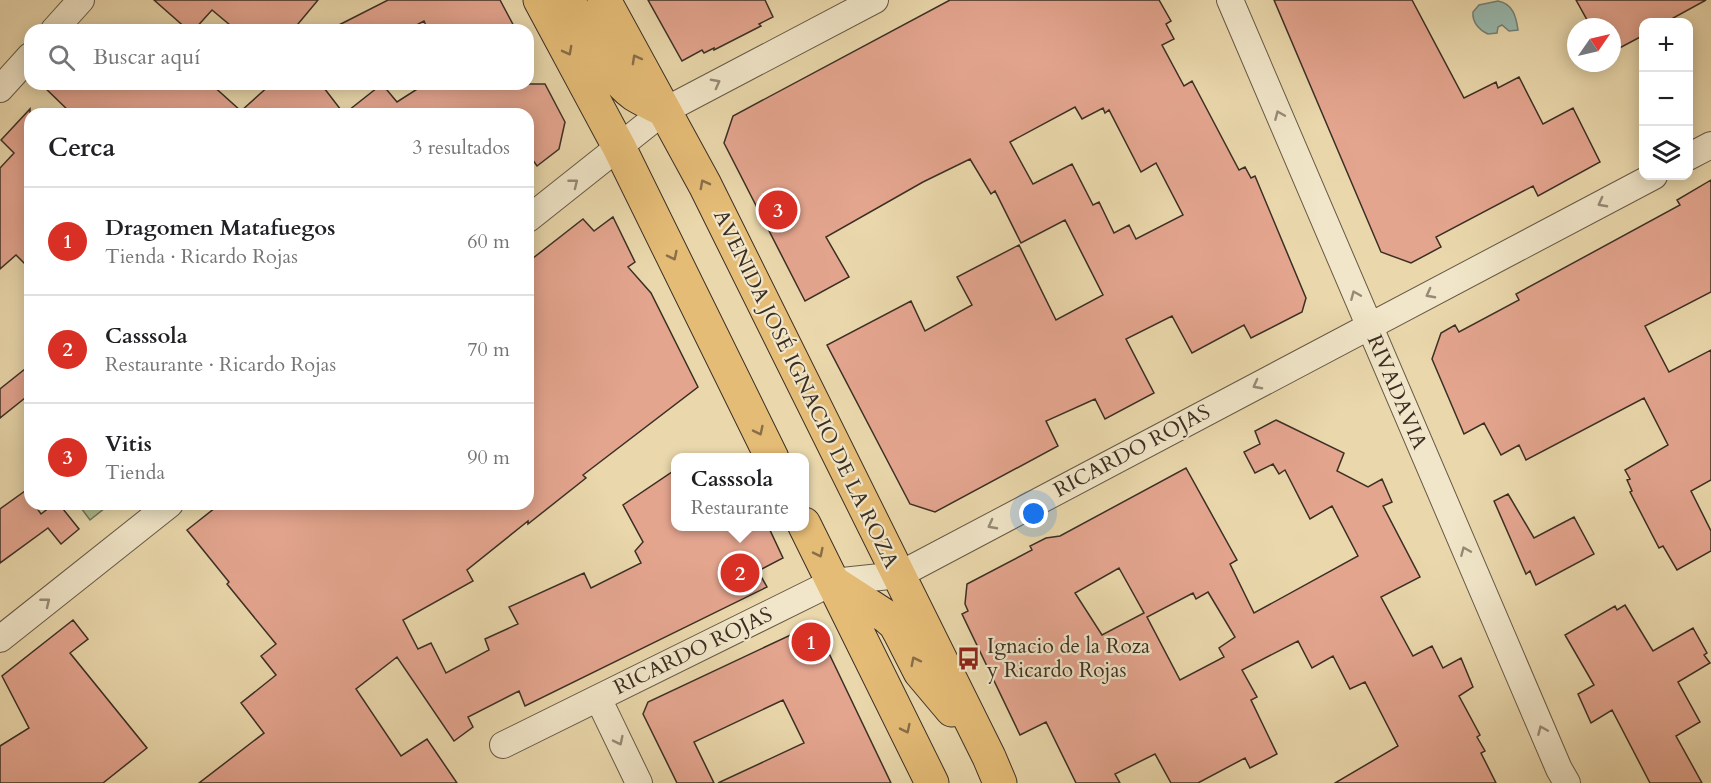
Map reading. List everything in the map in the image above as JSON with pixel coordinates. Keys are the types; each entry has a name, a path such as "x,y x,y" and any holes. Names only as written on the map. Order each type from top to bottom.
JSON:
{"main road":[{"path":"540,0 619,147 770,453"},
{"path":"567,0 605,64 636,95 664,111"},
{"name":"AVENIDA JOSÉ IGNACIO DE LA ROZA","path":"604,0 705,185 994,770"},
{"path":"808,531 932,783"},
{"path":"833,582 895,624 920,672 994,770"}],"street":[{"path":"59,24 81,0"},
{"path":"534,214 664,111 874,0"},
{"name":"RIVADAVIA","path":"1230,0 1559,769 1567,783"},
{"path":"0,89 24,63"},
{"path":"1693,155 1711,145"},
{"name":"RICARDO ROJAS","path":"503,745 833,582 899,574 1646,180"},
{"path":"0,639 162,510"},
{"path":"598,698 639,783"}],"green space":[{"path":"82,510 102,510 90,520"}],"water":[{"path":"1498,1 1513,11 1518,30 1509,31 1502,25 1498,27 1497,33 1488,34 1477,25 1473,12 1479,5"}],"building":[{"path":"154,0 318,0 298,24 229,24 212,10 199,24 181,24"},
{"path":"388,0 500,0 513,24 425,24 424,21 418,24 341,24"},
{"path":"648,0 765,0 773,17 759,24 761,26 714,50 714,48 704,53 702,50 682,61"},
{"path":"950,0 1159,0 1171,21 1166,24 1174,39 1162,45 1184,86 1192,81 1239,170 1245,167 1251,178 1255,176 1306,298 1302,312 1251,338 1244,325 1192,353 1172,316 1126,339 1154,393 1105,419 1095,399 1046,421 1058,446 935,512 910,504 827,345 911,301 925,331 972,305 957,277 1019,245 1056,320 1103,295 1065,220 1021,243 995,191 991,194 970,159 923,182 826,237 849,277 805,301 724,143 733,116","holes":["1075,107 1082,119 1103,108 1105,113 1109,110 1141,172 1156,163 1183,215 1136,239 1129,225 1114,233 1099,202 1093,205 1072,164 1033,184 1010,142"]},
{"path":"1274,0 1412,0 1464,98 1496,82 1498,88 1519,77 1543,124 1573,108 1600,162 1538,196 1533,186 1436,237 1441,247 1411,263 1381,252"},
{"path":"1576,0 1706,0 1673,18 1639,18 1639,38 1621,47 1621,18 1586,18"},
{"path":"534,84 545,84 565,122 559,149 537,166 534,162 534,108 352,108 374,90 387,90 397,102 416,90 534,90"},
{"path":"47,90 218,90 238,108 66,108"},
{"path":"264,90 326,90 339,108 244,108"},
{"path":"24,115 24,263 16,255 0,269 0,168 14,153 1,140"},
{"path":"1711,180 1711,292 1645,326 1669,372 1711,350 1711,480 1691,491 1711,531 1711,551 1677,570 1663,546 1659,548 1630,492 1632,491 1627,480 1630,479 1625,470 1668,445 1644,398 1526,460 1519,445 1501,455 1484,423 1464,434 1432,359 1441,333 1455,325 1459,332 1519,300 1516,294 1680,205 1677,200"},
{"path":"613,217 635,262 628,267 651,293 698,387 583,475 586,478 467,570 473,581 403,620 418,649 431,643 446,673 489,650 485,639 518,624 509,607 584,573 591,588 641,563 635,551 643,542 623,505 671,473 671,531 770,531 783,558 758,571 767,587 525,706 519,691 468,717 473,727 454,741 397,657 356,689 401,756 427,739 457,783 199,783 264,733 241,703 276,675 261,656 276,644 187,530 212,510 534,510 534,257 583,219 594,231"},
{"path":"24,370 24,399 0,418 0,389"},
{"path":"1276,420 1344,453 1337,471 1368,487 1382,479 1392,502 1383,506 1420,577 1381,597 1413,656 1432,646 1443,668 1461,658 1473,687 1459,696 1480,735 1477,737 1485,751 1481,753 1496,783 1335,783 1398,746 1365,682 1350,689 1333,656 1312,668 1298,641 1242,670 1257,697 1251,700 1277,754 1250,768 1245,758 1198,783 1171,783 1155,754 1115,774 1120,783 1076,783 1046,722 1020,735 962,614 968,611 965,604 967,584 1032,550 1030,546 1046,538 1060,536 1186,468 1237,560 1230,564 1254,613 1358,556 1332,506 1310,519 1285,470 1279,474 1273,464 1255,473 1244,452 1260,444 1255,431","holes":["1119,568 1144,613 1102,635 1075,593","1208,592 1235,637 1219,648 1224,657 1180,680 1147,617 1193,593 1196,599"]},
{"path":"24,492 24,510 38,510 41,514 46,510 64,510 79,529 61,544 48,528 0,563 0,509"},
{"path":"1508,494 1534,538 1574,517 1594,554 1536,585 1530,571 1526,574 1494,501"},
{"path":"1625,605 1653,651 1693,628 1707,653 1704,655 1710,663 1678,682 1700,722 1676,736 1702,783 1650,783 1612,710 1591,723 1578,694 1594,685 1565,635 1615,606 1617,610"},
{"path":"73,620 88,639 70,653 147,748 103,783 0,783 0,746 29,728 2,676"},
{"path":"799,631 824,643 891,783 718,783 804,743 783,700 694,742 714,783 677,783 643,714 648,702"}],"place":[{"name":"Vitis","path":"778,210"},
{"name":"Casssola","path":"740,573"},
{"name":"Dragomen Matafuegos","path":"811,642"},
{"name":"Ignacio de la Roza y Ricardo Rojas","path":"969,658"}]}
